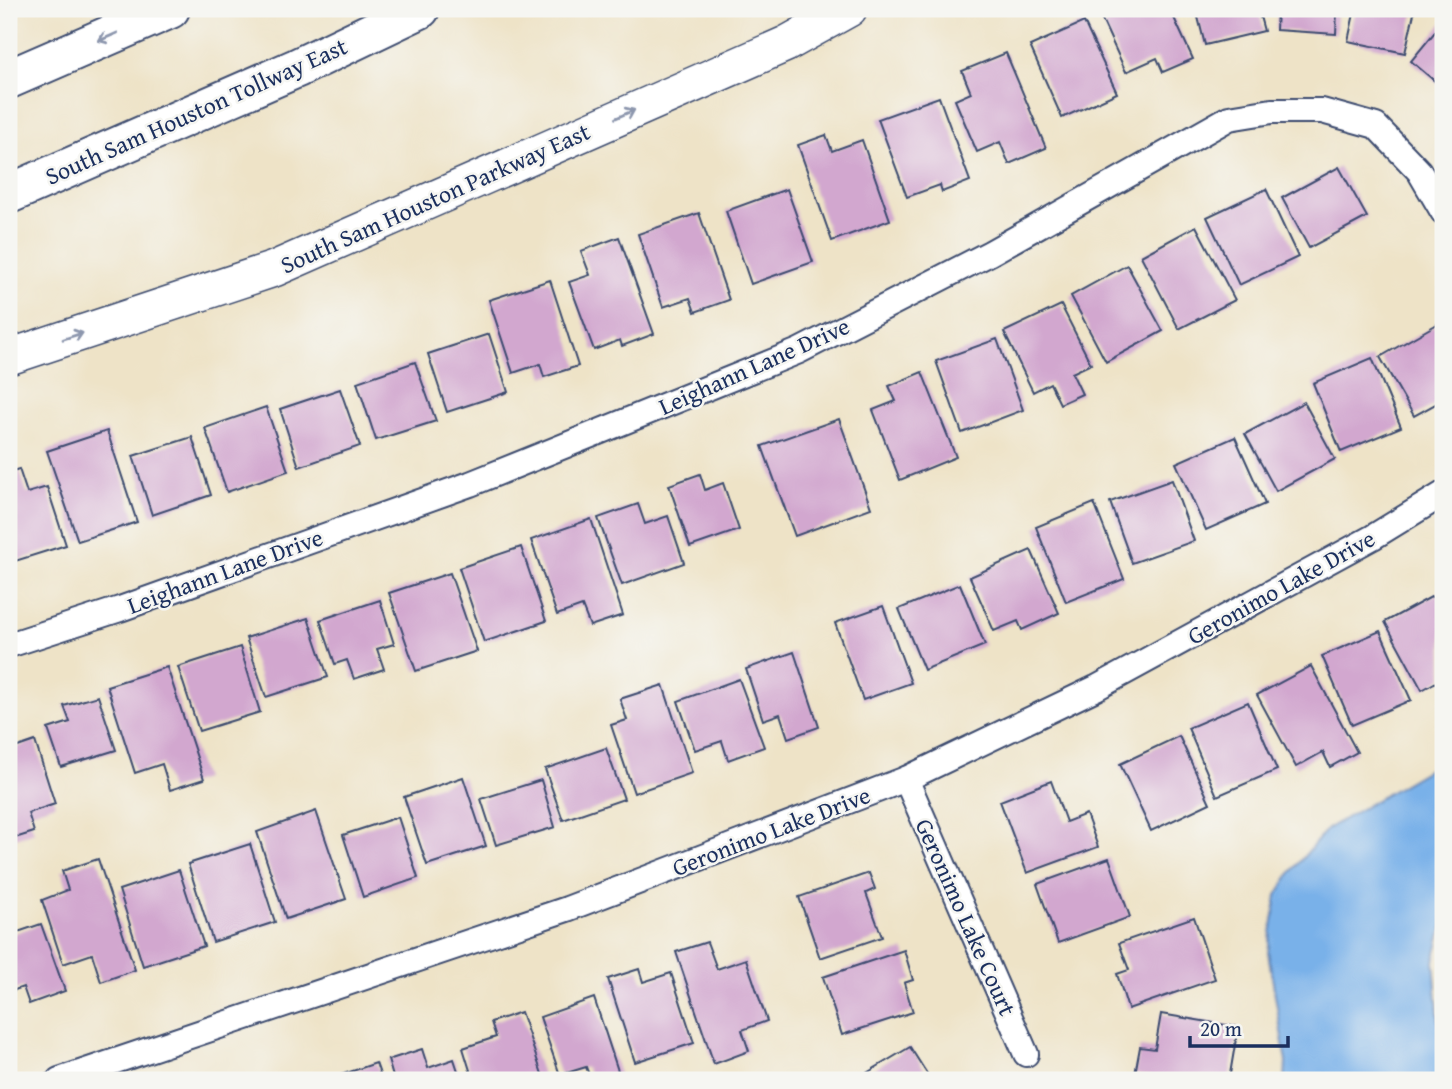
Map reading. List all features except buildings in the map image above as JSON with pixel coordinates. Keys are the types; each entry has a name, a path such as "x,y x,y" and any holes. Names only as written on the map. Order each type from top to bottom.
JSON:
{"highway":[{"path":"9,79 170,9"},
{"name":"South Sam Houston Tollway East","path":"9,194 297,68 420,9"}],"main road":[{"name":"South Sam Houston Parkway East","path":"9,358 274,269 786,44 849,9"}],"street":[{"name":"Leighann Lane Drive","path":"9,645 120,609 470,484 799,351 990,253 1229,118 1272,111 1322,111 1376,126 1419,171 1443,212"},
{"name":"Geronimo Lake Drive","path":"59,1080 567,909 906,779 1096,688 1373,537 1443,494"},
{"name":"Geronimo Lake Court","path":"906,779 1026,1054"}],"water":[{"path":"1443,761 1443,924 1434,961 1443,1080 1285,1080 1286,1062 1268,952 1277,895 1291,872 1327,829"}]}
